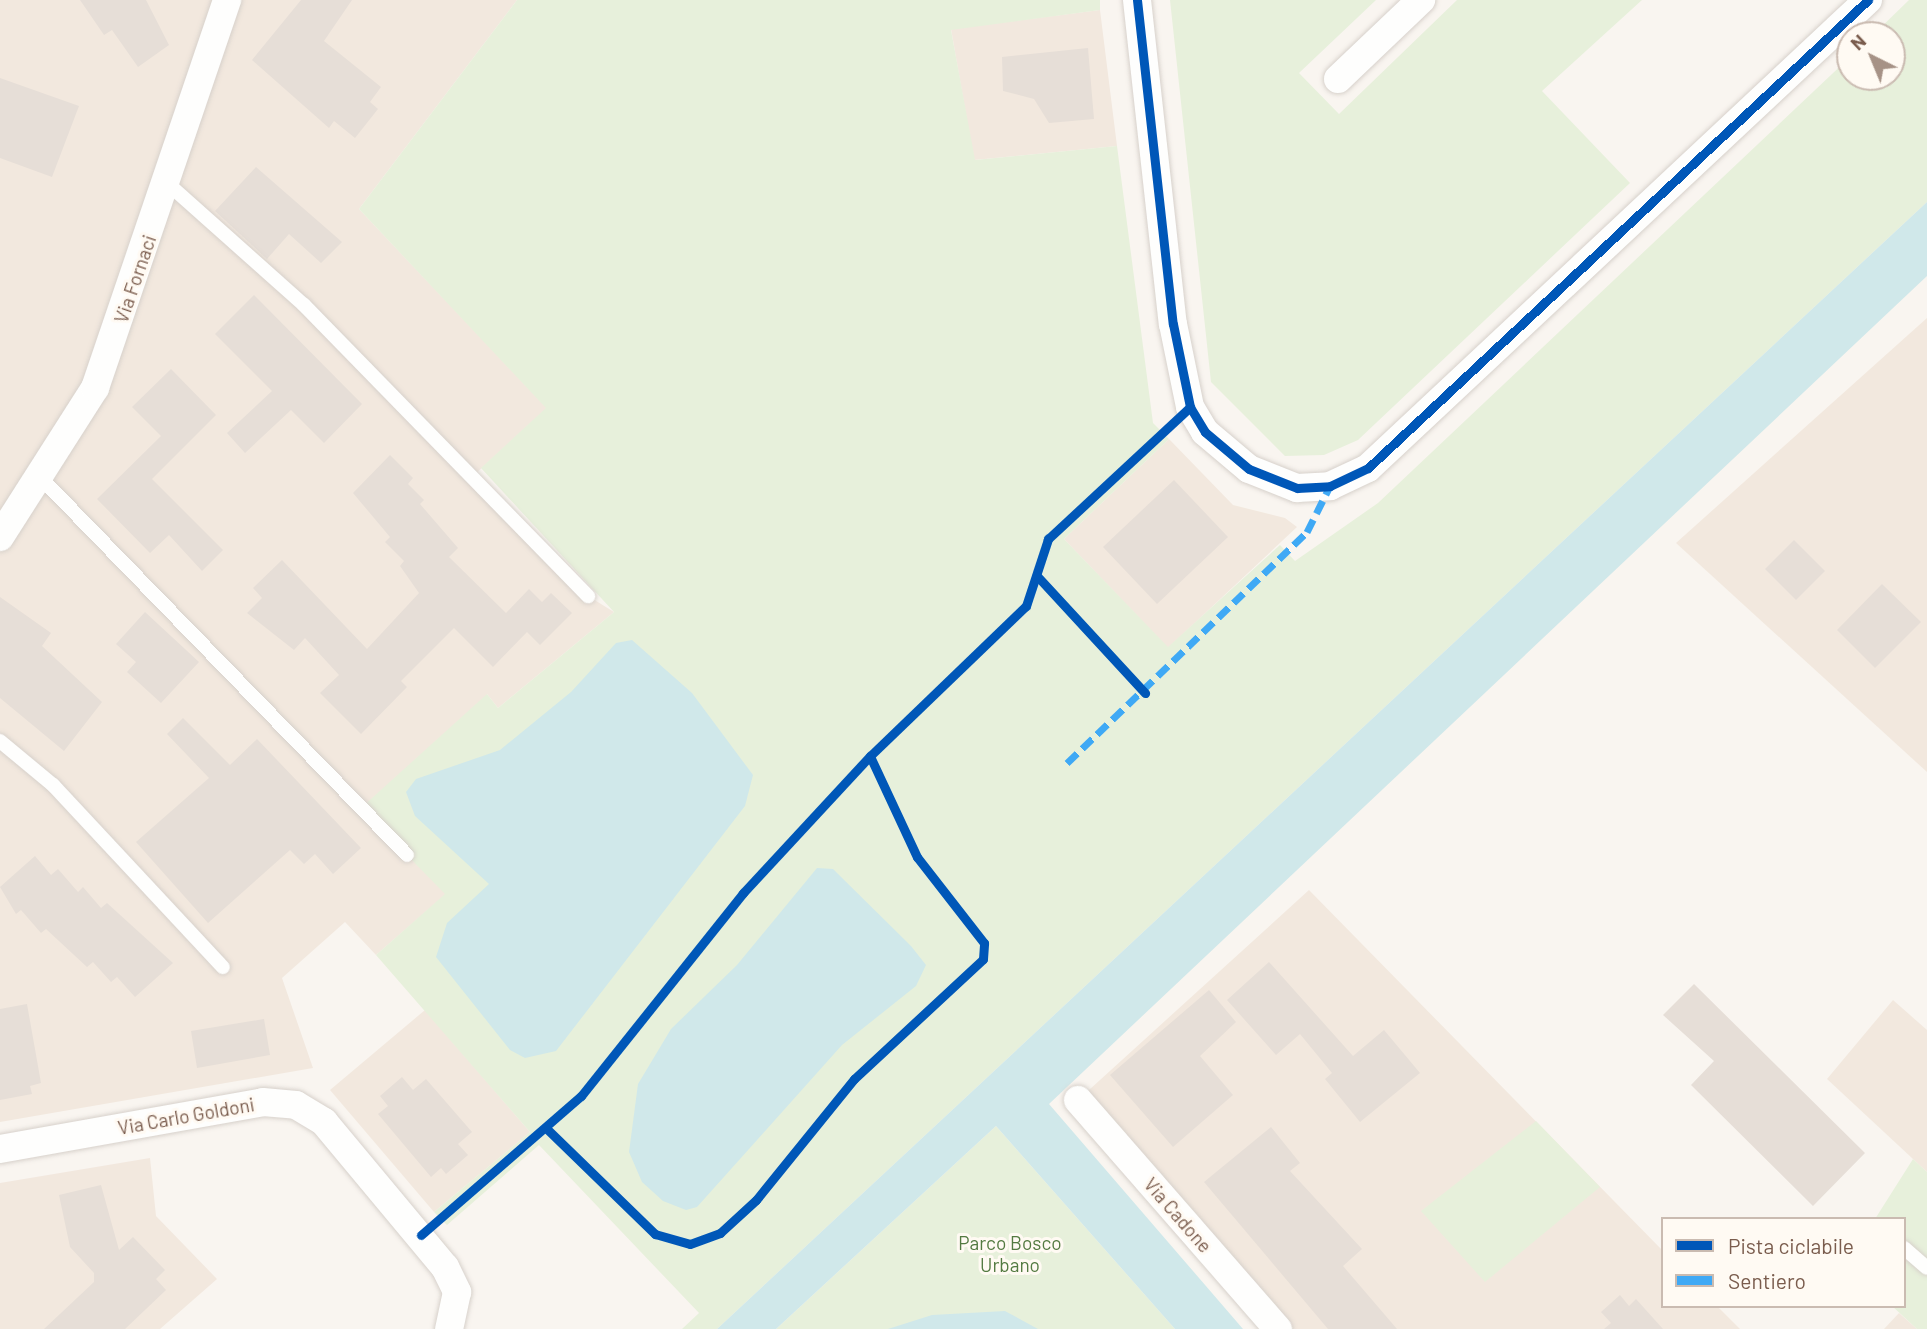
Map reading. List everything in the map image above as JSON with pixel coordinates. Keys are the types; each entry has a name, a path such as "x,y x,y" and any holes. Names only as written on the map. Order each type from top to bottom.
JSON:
{"street":[{"name":"Via Fornaci","path":"0,537 42,479 95,388 167,183 227,0"},
{"path":"1137,0 1174,324 1189,407 1205,432 1249,469 1297,488 1330,486 1368,468 1868,0"},
{"path":"1338,79 1421,0"},
{"name":"Via Cadone","path":"1078,1100 1278,1329"},
{"name":"Via Carlo Goldoni","path":"0,1149 262,1102 296,1105 324,1122 445,1266 457,1292 449,1329"}],"lane":[{"path":"167,183 314,315 588,596"},
{"path":"42,479 407,855"},
{"path":"0,741 53,785 223,967"},
{"path":"1906,1250 1927,1268"}],"shaded area":[{"path":"0,0 517,0 359,209 547,408 473,476 588,596 614,612 498,708 487,694 446,894 376,955 345,922 282,978 313,1068 0,1122"},
{"path":"1100,10 1117,146 974,160 951,29"},
{"path":"1927,318 1927,772 1676,543"},
{"path":"1169,439 1233,505 1285,518 1297,527 1168,648 1064,539"},
{"path":"1309,890 1661,1249 1661,1308 1719,1308 1740,1329 1278,1329 1078,1100"},
{"path":"1893,1000 1927,1030 1927,1172 1827,1079"},
{"path":"425,1010 530,1132 434,1212 330,1090"},
{"path":"150,1158 156,1216 217,1279 160,1329 0,1329 0,1183"},
{"path":"1899,1313 1917,1329 1884,1329"}],"green space":[{"path":"517,0 1100,0 1100,10 951,30 975,160 1117,146 1153,423 1169,439 1064,539 1168,647 1280,545 1295,561 1378,503 1836,70 1836,91 1906,91 1906,21 1887,21 1909,0 1927,0 1927,202 717,1329 682,1329 699,1313 539,1145 447,1225 434,1212 530,1132 376,955 445,894 361,808 487,694 498,708 614,612 481,468 546,408 359,209"},
{"path":"1170,0 1376,0 1299,73 1339,114 1457,0 1642,0 1542,91 1630,183 1358,440 1324,455 1285,456 1211,382"},
{"path":"1536,1121 1600,1187 1485,1282 1421,1211"},
{"name":"Parco Bosco Urbano","path":"996,1126 1175,1329 776,1329"},
{"path":"1913,1159 1927,1172 1927,1329 1917,1329 1894,1308 1906,1308 1906,1217 1876,1217"}],"water":[{"path":"1927,202 1927,276 1049,1104 1243,1329 1175,1329 996,1126 776,1329 717,1329"},
{"path":"632,640 692,693 753,775 745,806 556,1051 525,1058 510,1050 436,957 447,923 489,884 415,816 406,792 416,779 500,750 571,692 616,643"},
{"path":"817,868 833,869 911,946 926,965 916,986 842,1045 697,1207 686,1210 663,1201 642,1182 629,1152 638,1084 671,1029 737,965"},
{"path":"1005,1311 1038,1329 888,1329 932,1315"}],"building":[{"path":"80,0 146,0 169,45 138,67 112,30 104,35"},
{"path":"301,0 352,0 324,41 381,87 370,102 378,109 355,138 334,121 329,128 252,60"},
{"path":"1088,48 1094,119 1049,123 1034,99 1003,91 1002,57"},
{"path":"0,78 79,106 52,177 0,158"},
{"path":"256,167 342,242 321,263 289,234 267,259 215,211"},
{"path":"254,295 362,404 324,443 291,410 245,453 227,433 272,391 215,334"},
{"path":"171,369 216,415 152,479 223,550 202,571 169,535 150,553 97,499 161,436 132,407"},
{"path":"390,455 413,478 408,484 424,500 420,504 458,548 449,557 506,613 529,589 542,602 551,593 572,613 540,645 527,632 493,667 454,628 401,681 407,687 361,734 320,693 339,675 305,638 294,650 247,613 262,598 253,588 282,560 367,649 419,593 400,566 404,561 385,542 390,537 353,493"},
{"path":"1174,480 1228,537 1157,604 1103,547"},
{"path":"1794,540 1825,571 1796,600 1765,569"},
{"path":"1882,584 1921,622 1875,668 1837,630"},
{"path":"0,597 51,633 42,646 102,702 64,751 0,698"},
{"path":"145,612 199,662 161,703 127,672 136,662 116,644"},
{"path":"183,718 230,765 257,739 361,848 333,874 315,854 304,864 290,850 208,923 136,842 209,778 167,734"},
{"path":"35,856 51,875 58,869 78,892 83,887 101,908 107,903 173,963 135,997 117,977 111,982 93,962 87,967 46,929 41,933 21,910 16,914 0,887"},
{"path":"1269,962 1353,1056 1384,1030 1420,1073 1360,1122 1325,1079 1332,1073 1300,1034 1276,1055 1227,1000"},
{"path":"1694,984 1865,1153 1813,1206 1691,1085 1714,1061 1663,1015"},
{"path":"1209,990 1236,1022 1200,1056 1233,1095 1173,1147 1110,1075"},
{"path":"27,1004 41,1083 30,1086 32,1094 0,1100 0,1009"},
{"path":"264,1019 270,1055 197,1068 191,1031"},
{"path":"402,1077 413,1090 426,1079 472,1132 458,1144 468,1155 446,1174 441,1168 431,1177 378,1114 388,1106 380,1096"},
{"path":"1271,1127 1300,1163 1290,1171 1362,1249 1343,1266 1397,1329 1328,1329 1204,1182"},
{"path":"101,1185 119,1250 133,1237 165,1270 156,1279 166,1290 125,1329 44,1329 94,1282 94,1273 70,1247 59,1195"},
{"path":"1620,1295 1629,1306 1636,1299 1663,1329 1604,1329 1611,1323 1601,1312"}],"marked path":[{"path":"1067,763 1307,532 1330,486"}],"cycle path":[{"path":"1137,0 1173,324 1190,407 1205,432 1249,469 1297,488 1330,486 1368,468 1868,0"},
{"path":"421,1235 581,1096 743,893 870,756 1026,606 1048,539 1190,407"},
{"path":"1038,577 1145,693"},
{"path":"547,1129 655,1234 690,1244 720,1233 756,1200 854,1079 983,959 984,943 917,857 870,756"}]}
